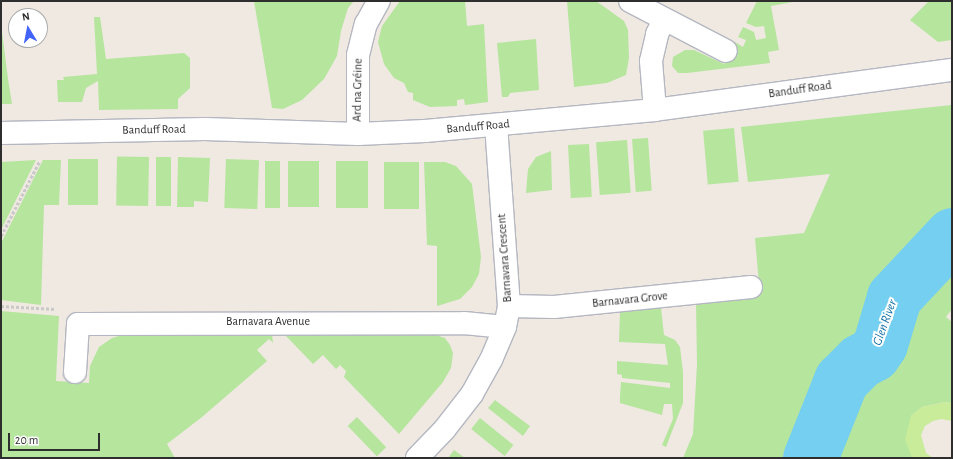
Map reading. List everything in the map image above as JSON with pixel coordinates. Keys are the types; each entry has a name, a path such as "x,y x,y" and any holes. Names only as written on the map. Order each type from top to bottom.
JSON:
{"street":[{"name":"Ard na Gréine","path":"358,134 358,55 366,24 379,1"},
{"path":"630,1 726,51"},
{"path":"655,110 651,61 657,34 664,20"},
{"name":"Banduff Road","path":"1,133 205,130 358,134 496,125 655,110 952,70"},
{"name":"Barnavara Crescent","path":"417,458 444,430 472,394 491,360 505,327 509,306 496,125"},
{"name":"Barnavara Grove","path":"509,306 554,307 751,288"},
{"name":"Barnavara Avenue","path":"75,372 78,324 464,323 505,327"}],"path":[{"path":"1,236 40,157"},
{"path":"1,306 59,309"}],"green space":[{"path":"254,1 354,1 348,8 341,31 337,56 324,79 302,100 283,109 272,108"},
{"path":"400,1 465,1 467,26 484,24 488,102 465,105 464,99 457,100 457,106 430,107 413,100 413,93 408,92 404,83 394,78 384,64 378,42 382,26"},
{"path":"567,1 596,1 624,21 628,30 629,58 626,75 607,83 574,87"},
{"path":"757,1 798,1 771,6 779,50 768,52 770,63 687,73 678,73 672,66 673,57 685,50 694,50 724,64 735,42 743,47 746,40 738,37 743,27 754,32 756,40 766,38 764,26 756,27 746,23"},
{"path":"929,1 952,1 952,40 938,42 910,20"},
{"path":"94,17 100,17 106,59 184,53 190,58 190,88 178,99 178,109 99,110 98,81 86,88 82,102 58,102 57,80 64,80 63,77 97,74"},
{"path":"1,24 8,79 12,104 1,104"},
{"path":"536,39 539,90 510,93 508,97 502,97 497,43"},
{"path":"952,105 952,309 946,317 952,322 952,403 945,402 922,407 911,416 912,458 683,458 693,434 697,364 696,303 760,296 755,238 804,233 830,174 748,182 741,127"},
{"path":"734,128 739,182 708,184 703,131"},
{"path":"648,138 652,191 636,192 632,139"},
{"path":"627,140 631,193 600,195 596,142"},
{"path":"589,144 592,197 571,198 568,145"},
{"path":"551,151 552,190 526,193 528,169 536,157"},
{"path":"117,156 149,157 148,206 116,205"},
{"path":"156,157 171,157 171,206 156,206"},
{"path":"178,157 210,158 208,202 194,201 194,207 177,207"},
{"path":"68,159 98,159 98,205 68,205"},
{"path":"226,159 259,160 257,209 224,208"},
{"path":"36,160 1,230 1,162"},
{"path":"43,160 61,160 59,205 44,205 41,305 1,300 1,243"},
{"path":"265,161 280,161 280,208 265,208"},
{"path":"288,161 319,161 319,207 288,207"},
{"path":"336,161 368,161 368,208 336,208"},
{"path":"384,162 419,162 419,209 384,209"},
{"path":"424,162 445,162 456,166 472,184 481,257 479,274 472,287 460,299 437,306 437,246 427,245"},
{"path":"661,308 664,335 675,340 680,347 683,372 683,403 666,447 662,445 673,419 672,404 664,404 662,415 620,403 620,397 621,382 670,388 670,383 622,378 622,375 617,374 617,361 668,365 665,344 619,342 620,312"},
{"path":"1,311 59,316 56,381 89,383 90,366 99,347 112,338 126,334 272,334 273,343 269,339 257,350 267,361 202,417 167,444 175,458 1,458"},
{"path":"285,335 436,335 445,338 450,345 453,353 451,368 443,382 399,434 344,377 346,371 340,365 336,369 323,355 313,364"},
{"path":"495,400 530,426 523,436 488,408"},
{"path":"945,402 952,403 952,421 941,419 933,421 925,426 921,435 926,453 933,458 912,458 905,439 911,416 922,407"},
{"path":"357,417 386,447 377,456 348,426"},
{"path":"480,418 513,445 505,456 471,429"},
{"path":"454,450 465,458 448,458"}],"waterway":[{"name":"Glen River","path":"810,458 841,380 860,361 873,354 880,344 894,297 952,235"}]}
